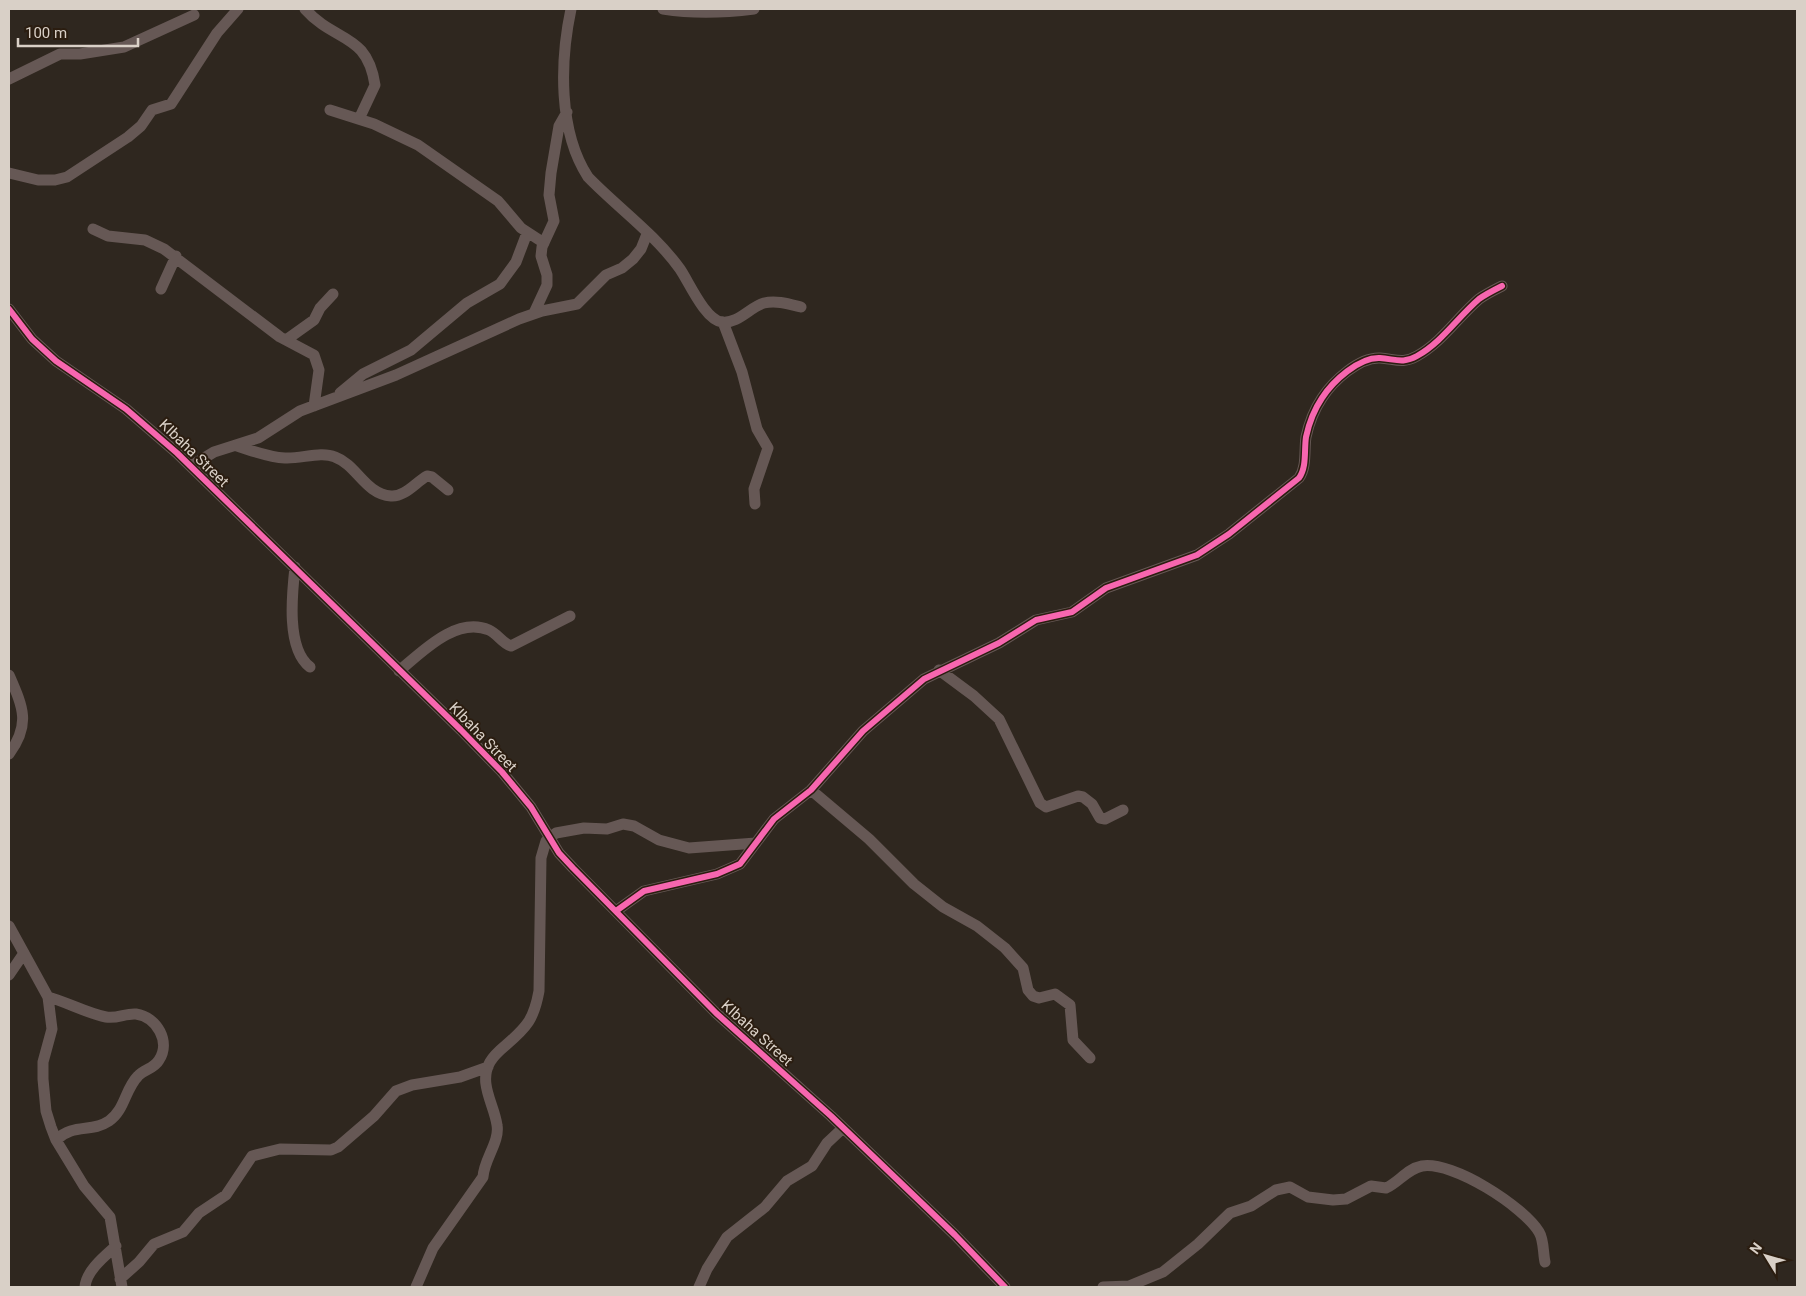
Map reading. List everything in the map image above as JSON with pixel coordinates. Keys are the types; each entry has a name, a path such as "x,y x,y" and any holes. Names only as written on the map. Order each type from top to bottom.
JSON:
{"street":[{"path":"9,173 38,180 55,180 66,177 128,137 140,126 152,110 171,104 212,39 238,9"},
{"path":"305,9 328,30 350,39 364,52 376,85 359,119"},
{"path":"571,9 562,62 566,112 580,164 600,190 666,252 705,309 716,320 723,322 731,321 765,303 776,302 801,307"},
{"path":"663,9 720,14 754,9"},
{"path":"9,79 60,54 80,54 124,46 194,15"},
{"path":"330,110 385,128 418,145 498,201 514,221 527,233 544,243"},
{"path":"534,313 547,285 547,275 541,256 544,243 554,222 550,195 551,172 559,126 566,112"},
{"path":"93,229 108,236 136,238 152,242 176,256 228,298 286,340 309,351 318,362 319,370 314,406"},
{"path":"337,396 363,374 411,350 467,303 500,284 516,262 527,233"},
{"path":"191,466 214,452 258,438 292,416 337,396 396,375 534,313 566,307 583,299 606,275 622,268 633,259 641,249 647,234"},
{"path":"161,289 176,256"},
{"path":"616,911 644,891 702,878 735,868 744,860 779,814 811,790 848,747 881,714 924,679 939,670 999,643 1036,620 1072,612 1106,588 1197,555 1210,547 1299,478 1303,468 1307,436 1312,416 1322,397 1341,378 1355,366 1371,359 1402,362 1415,358 1432,347 1477,301 1502,286"},
{"path":"286,340 314,320 320,308 333,294"},
{"name":"KIbaha Street","path":"9,309 21,327 42,348 126,409 191,466 295,567 502,772 531,807 549,838 568,863 716,1013 844,1128 955,1234 1005,1287"},
{"path":"723,322 742,372 757,429 768,448 754,489 755,504"},
{"path":"237,446 266,456 285,458 326,454 336,457 355,470 364,482 381,493 390,496 400,495 427,476 432,476 448,490"},
{"path":"295,567 292,600 294,630 300,659 310,667"},
{"path":"399,671 433,645 457,630 476,628 489,630 511,646 570,616"},
{"path":"939,670 968,691 999,719 1040,803 1046,807 1078,796 1088,799 1100,818 1105,819 1122,810"},
{"path":"9,675 21,705 24,726 18,741 9,754"},
{"path":"811,790 869,839 914,884 943,907 977,926 1005,948 1023,968 1028,990 1033,996 1039,998 1055,994 1070,1005 1073,1040 1090,1058"},
{"path":"416,1287 432,1248 483,1177 484,1167 497,1129 486,1087 488,1066 495,1055 528,1024 536,1005 539,991 541,858 543,845 556,833 568,830 607,829 626,824 659,840 689,848 756,842"},
{"path":"9,926 37,981 48,997 52,1029 43,1062 46,1111 56,1140 84,1186 110,1217 121,1283"},
{"path":"9,975 24,953"},
{"path":"48,997 102,1016 118,1018 133,1013 142,1015 158,1027 164,1050 158,1062 138,1076 118,1113 109,1121 100,1125 69,1130 56,1140"},
{"path":"121,1283 154,1244 179,1234 199,1214 226,1195 252,1156 280,1149 331,1150 374,1116 396,1091 412,1085 460,1077 488,1066"},
{"path":"699,1287 707,1269 727,1237 765,1207 787,1181 812,1166 827,1143 844,1128"},
{"path":"1103,1287 1129,1286 1163,1272 1198,1244 1230,1213 1251,1206 1276,1190 1290,1187 1308,1197 1346,1199 1371,1186 1386,1188 1413,1169 1423,1166 1448,1168 1509,1202 1531,1222 1540,1234 1544,1262"},
{"path":"85,1287 88,1276 116,1246"}],"cycle path":[{"path":"616,911 644,891 717,874 740,864 774,819 811,790 863,731 924,679 999,643 1036,620 1072,612 1106,588 1197,555 1229,534 1302,474 1306,437 1312,417 1322,398 1347,371 1364,361 1372,359 1403,360 1417,356 1442,337 1479,299 1502,286"},
{"path":"9,309 32,339 56,361 126,409 177,453 461,730 502,772 531,807 559,853 573,868 716,1013 831,1116 955,1235 1005,1287"}]}
